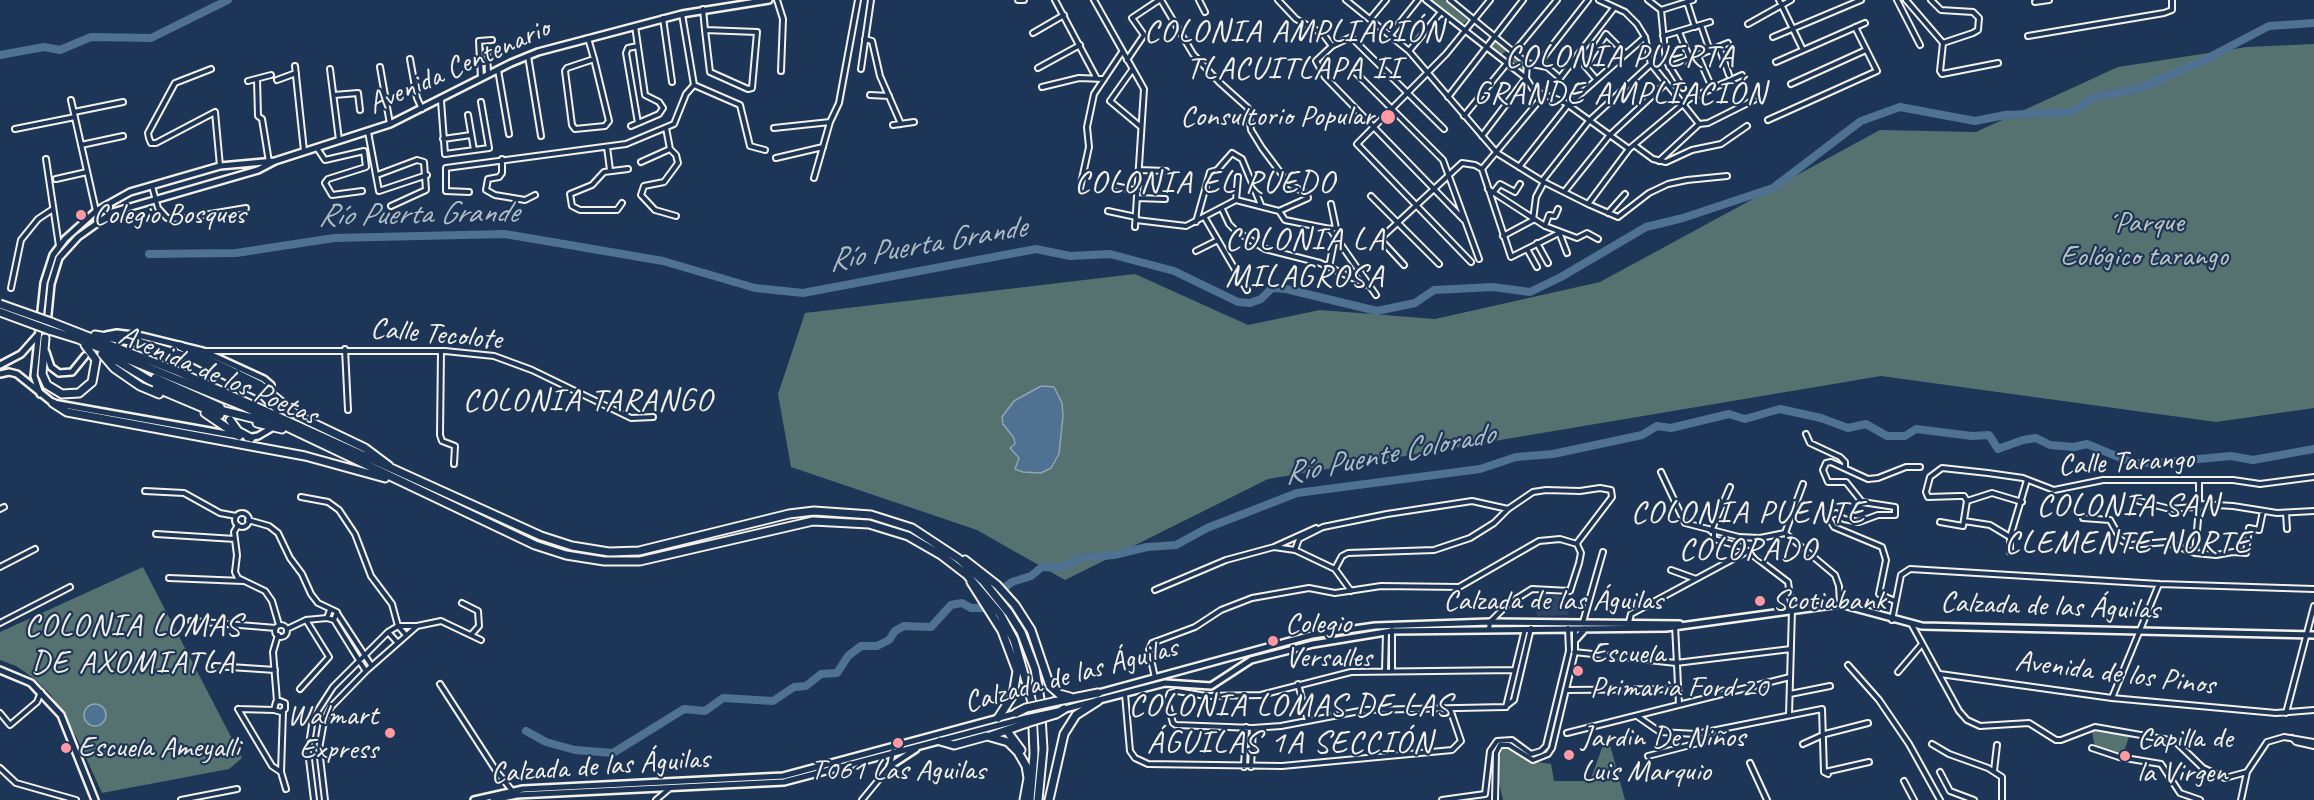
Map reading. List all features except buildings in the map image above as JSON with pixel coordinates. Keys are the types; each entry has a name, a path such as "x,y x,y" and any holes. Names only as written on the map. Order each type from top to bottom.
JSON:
{"highway":[{"name":"Avenida de los Poetas","path":"0,304 99,350 245,407 416,488"},
{"name":"Avenida de los Poetas","path":"0,312 69,329 180,372 390,468"},
{"path":"69,329 142,343 194,358 262,394 278,408"},
{"path":"41,336 41,367 44,381 51,390 67,395 79,393 89,386 96,369 93,355 78,339"},
{"path":"180,345 260,385 298,416 365,448 386,461 390,468 541,537 572,546 609,552 648,549 814,511 871,515 912,528 982,572 1015,605 1038,649 1054,702"},
{"path":"99,350 119,369 143,386 205,413 239,436"},
{"path":"99,350 133,371 215,408 263,420 283,429"},
{"path":"119,369 160,390 214,413 298,434"},
{"path":"152,371 184,386 189,391"},
{"path":"143,386 160,390"},
{"path":"169,386 189,391 220,407"},
{"path":"53,403 67,412 108,421 304,456 416,488 535,545 566,555 604,561 640,561 813,521 869,524 908,536 941,555 967,575 1017,656 1032,702 1035,731 1030,800"},
{"path":"108,421 135,420 150,428"},
{"path":"230,420 238,431 251,438"},
{"path":"959,559 996,594 1010,613 1029,649 1038,685 1043,727 1038,800"},
{"path":"998,718 1013,695 1017,656"},
{"path":"1045,676 1055,692 1070,697"},
{"path":"1016,713 1070,697 1098,697"},
{"path":"1049,800 1064,734 1076,715 1098,697"},
{"path":"940,741 954,745 1007,731 1026,721 1059,711"},
{"path":"1007,731 1025,756 1028,778 1024,800"},
{"path":"987,736 1003,740 1012,746 1023,761 1028,778"}],"main road":[{"name":"Avenida Centenario","path":"41,336 54,270 67,247 99,220 113,212 390,124 528,56 588,37 663,18 741,1 769,0"},
{"name":"Avenida Centenario","path":"85,356 72,372 59,373 48,362 41,336 44,283 58,246 96,211 129,192 220,166 271,162"},
{"path":"106,335 117,333 133,335 203,351 264,379 271,385"},
{"path":"0,365 21,354 41,336"},
{"path":"40,394 34,376 41,336"},
{"path":"0,374 9,372 17,374 53,403 135,420 251,438 270,429"},
{"name":"Calzada de las Águilas","path":"1059,711 1130,684 1312,635 1389,628 1682,624 1840,604 1912,625 2311,635"},
{"name":"Calzada de las Águilas","path":"1585,625 1629,622 1675,624"},
{"name":"Calzada de las Águilas","path":"1489,626 1528,628 1572,625"},
{"path":"1576,639 1585,625"},
{"name":"Calzada de las Águilas","path":"1054,702 1125,694 1172,682 1211,686 1251,660 1389,628"},
{"path":"1233,656 1239,660 1239,666"},
{"path":"0,670 31,683 61,715 95,800"},
{"path":"1184,670 1180,678 1185,685"},
{"path":"1130,684 1132,692"},
{"name":"Calzada de las Águilas","path":"492,800 517,795 784,782 1016,713"},
{"name":"Calzada de las Águilas","path":"474,800 511,790 783,776 1026,721"},
{"path":"890,766 917,747"}],"street":[{"path":"777,0 783,19 781,70"},
{"path":"814,178 830,122 840,104 858,0"},
{"path":"861,69 871,0"},
{"path":"1018,0 1024,0"},
{"path":"1055,0 1096,77"},
{"path":"1094,0 1144,89 1135,227"},
{"path":"1108,211 1136,219 1186,226 1196,223 1236,200 1279,211 1307,200 1308,196 1293,188 1282,175 1251,130 1248,108 1193,54 1160,0 1132,18 1144,35 1127,60"},
{"path":"1198,0 1205,12"},
{"path":"1278,0 1296,19 1323,34 1332,46"},
{"path":"1371,18 1386,0"},
{"path":"1390,34 1418,0"},
{"path":"1426,0 1508,62 1526,78 1534,91 1568,105 1629,149"},
{"path":"1451,0 1527,63 1538,64 1552,70 1560,78 1614,8"},
{"path":"1471,262 1414,206 1357,144 1428,73 1490,0"},
{"path":"1448,97 1523,0"},
{"path":"1514,52 1557,0"},
{"path":"1538,64 1588,0"},
{"path":"1599,0 1625,12 1645,37 1651,64 1699,124"},
{"path":"1648,0 1661,10 1669,67 1683,88"},
{"path":"1672,0 1674,6"},
{"path":"1748,24 1780,2 1791,0"},
{"path":"1773,37 1861,0"},
{"path":"1897,0 1920,45"},
{"path":"1906,0 1943,43 1940,71 1947,75 1998,63"},
{"path":"1931,0 1941,10 1973,12 1979,18 1978,30 1943,43"},
{"path":"2035,2 2048,0"},
{"path":"2028,36 2164,13 2172,10 2172,0"},
{"path":"1350,1 1409,51 1497,153 1543,181 1588,204 1618,217 1649,193 1668,184 1727,176"},
{"path":"1661,10 1690,1 1695,27"},
{"path":"1780,2 1803,50"},
{"path":"704,9 705,30 710,72 748,89 752,88 757,32 705,30"},
{"path":"1409,51 1441,12"},
{"path":"682,14 694,85"},
{"path":"1033,33 1064,15"},
{"path":"663,18 672,82"},
{"path":"1663,36 1710,22"},
{"path":"1776,62 1865,23"},
{"path":"1701,25 1710,51"},
{"path":"631,126 659,114 663,108 659,102 645,95 635,26"},
{"path":"1768,120 1877,71 1855,27"},
{"path":"1679,32 1690,59"},
{"path":"1596,79 1585,66 1606,34 1625,53"},
{"path":"588,37 594,59 609,121 605,126 575,129 572,125 565,71 567,68 594,59"},
{"path":"1444,129 1351,37 1332,46 1317,59 1317,66 1373,128 1465,221"},
{"path":"1519,167 1568,105 1645,37"},
{"path":"865,39 872,41 880,76 901,124"},
{"path":"481,78 479,41 492,40"},
{"path":"1669,67 1728,43"},
{"path":"1038,68 1080,45"},
{"path":"638,46 628,48 626,53 638,123"},
{"path":"1719,48 1730,75"},
{"path":"487,50 488,74"},
{"path":"1791,84 1866,50"},
{"path":"1080,188 1089,147 1090,110 1094,94 1122,52"},
{"path":"528,56 542,136"},
{"path":"1698,56 1709,81"},
{"path":"410,59 417,98 422,110"},
{"path":"1464,116 1508,62"},
{"path":"1482,136 1526,78 1527,63"},
{"path":"1533,220 1536,197 1543,181 1589,121 1651,64"},
{"path":"295,66 304,152"},
{"path":"380,67 390,124"},
{"path":"211,69 175,82 148,133 148,138 151,143 156,143 214,112 220,166"},
{"path":"330,69 339,141"},
{"path":"498,69 509,134"},
{"path":"1132,70 1110,100 1142,128"},
{"path":"1354,71 1437,154 1448,176 1479,259"},
{"path":"277,80 296,73"},
{"path":"249,81 271,75"},
{"path":"1588,204 1629,149 1684,103 1742,75"},
{"path":"1042,87 1096,77 1104,79"},
{"path":"257,79 258,116 262,119 271,162"},
{"path":"1565,191 1609,136 1666,83"},
{"path":"469,192 446,191 446,168 607,147 642,139 677,120 686,94 694,85"},
{"path":"694,85 740,105 750,146 765,150"},
{"path":"334,95 358,93 360,110"},
{"path":"870,95 889,96"},
{"path":"1482,169 1543,96"},
{"path":"71,100 96,211"},
{"path":"441,100 445,154 489,148 481,102"},
{"path":"1659,161 1699,124 1708,123 1755,100"},
{"path":"15,129 123,102"},
{"path":"468,115 474,150"},
{"path":"774,128 830,122"},
{"path":"892,125 914,122"},
{"path":"1634,145 1659,161 1674,160 1692,150 1721,144 1747,126"},
{"path":"666,128 670,149 679,159 677,167 663,182 644,186 641,195 656,210 676,216"},
{"path":"368,132 380,191 427,175"},
{"path":"443,139 471,135"},
{"path":"81,145 123,136"},
{"path":"607,147 610,170"},
{"path":"776,158 823,147"},
{"path":"317,148 325,160 364,151 366,167 328,179 325,183 332,195 362,190"},
{"path":"641,162 670,149"},
{"path":"1196,223 1210,172 1217,170 1232,153 1240,155 1262,206"},
{"path":"46,159 58,246"},
{"path":"377,175 420,159 424,162 427,175 426,190 392,206"},
{"path":"502,159 502,173 499,177 488,178 486,190 495,195 525,200 535,195"},
{"path":"1404,265 1380,239 1462,163 1475,165 1482,169 1511,257 1559,232"},
{"path":"622,203 617,210 586,211 572,206 571,191 592,185 600,175 610,170 628,169"},
{"path":"1139,170 1166,171"},
{"path":"56,179 87,172"},
{"path":"1236,200 1238,177"},
{"path":"152,184 161,214 173,219 246,207"},
{"path":"1493,193 1500,184 1515,192 1520,184"},
{"path":"1115,186 1138,191"},
{"path":"1488,189 1545,226 1577,238 1587,233 1598,239"},
{"path":"1608,213 1625,194"},
{"path":"1371,196 1439,264"},
{"path":"1137,198 1166,199"},
{"path":"1279,211 1285,220 1313,228 1330,229 1336,228 1331,204"},
{"path":"1222,209 1229,224 1236,231 1264,249 1329,267 1370,286"},
{"path":"1545,226 1549,215 1555,216 1558,209"},
{"path":"11,288 21,240 38,219 53,210"},
{"path":"1204,218 1247,290"},
{"path":"1503,236 1533,220"},
{"path":"1330,229 1376,295"},
{"path":"1559,232 1567,253"},
{"path":"1329,267 1335,236"},
{"path":"1196,251 1218,240"},
{"path":"1537,243 1548,263"},
{"path":"1527,249 1537,267"},
{"path":"345,349 348,410"},
{"name":"Calle Tecolote","path":"203,351 345,349 441,351 494,356 532,370 631,418 653,417"},
{"path":"441,351 440,435 442,441 455,446 454,464"},
{"path":"1806,434 1815,447 1845,462 1845,468"},
{"path":"1896,601 1879,594 1886,560 1882,547 1834,527 1829,521 1830,514 1836,513 1844,519 1859,522 1878,515 1890,516 1896,511 1892,506 1862,502 1846,482 1832,483 1824,476 1826,463 1841,464 1868,479 1878,478 1906,467 1920,467"},
{"name":"Calle Tarango","path":"1967,501 1964,496 1925,496 1930,477 1942,468 2027,480 2054,490 2103,480 2134,482 2234,480 2260,484 2314,477"},
{"path":"1661,472 1685,523 1712,531 1760,538 1785,533 1838,579 1840,604"},
{"path":"2010,552 2010,537 2027,480"},
{"path":"2195,553 2199,480"},
{"path":"1785,533 1803,484"},
{"path":"1730,487 1712,531 1714,539 1737,544 1785,578 1790,587 1792,610 1789,715"},
{"path":"1335,569 1342,556 1348,553 1411,553 1448,547 1484,531 1525,496 1546,490 1580,491 1600,488 1611,490 1612,497 1577,544"},
{"path":"145,491 184,493 220,513 236,516 244,514 248,520 269,526 278,533 311,594 330,610 337,612 371,665"},
{"path":"1964,524 1967,501 1992,493 2022,502"},
{"path":"301,497 328,502 339,510 347,526 355,534 376,584 392,604 398,626 406,636"},
{"path":"1155,590 1226,560 1274,547 1302,532 1323,527 1463,501 1508,509"},
{"path":"2139,501 2170,509 2218,505 2286,513 2314,511"},
{"path":"2083,518 2110,520 2124,543 2166,542 2195,553 2246,553 2249,528 2259,530 2263,511"},
{"path":"2286,513 2287,529"},
{"path":"236,516 238,525 234,532 237,555 235,572 244,581 265,591 272,600 278,627 273,652 277,701 274,710"},
{"path":"238,525 245,526 248,520"},
{"path":"1940,522 1993,526 2010,537"},
{"path":"1295,550 1299,539 1323,527"},
{"path":"156,534 235,539"},
{"path":"1155,678 1149,650 1152,644 1195,627 1221,610 1252,598 1296,588 1335,593 1381,586 1459,587 1539,541 1560,539 1577,544 1581,553 1570,591 1532,589 1508,604 1489,626"},
{"path":"1274,547 1295,550 1335,569 1351,591"},
{"path":"0,567 35,549"},
{"path":"1629,622 1631,614 1748,551"},
{"path":"1585,625 1603,552"},
{"path":"1892,620 1901,575 1910,569 2159,584 2314,589"},
{"path":"1671,570 1697,579"},
{"path":"169,578 244,581"},
{"path":"2112,698 2159,584"},
{"path":"0,623 70,587"},
{"path":"462,603 478,611 479,626 471,635"},
{"path":"2286,713 2311,635 2314,606"},
{"path":"327,618 330,610"},
{"path":"334,620 337,612"},
{"path":"192,621 287,629 306,620 327,618 334,620 358,661 366,670"},
{"path":"300,689 308,677 328,657 306,620"},
{"path":"314,800 308,751 314,718 333,687 388,632 398,626 417,626 441,621 481,640"},
{"path":"1675,624 1679,705"},
{"path":"1495,800 1498,748 1504,744 1533,760 1548,754 1567,690 1575,652 1576,639 1572,625"},
{"path":"1442,800 1482,796 1486,791 1490,751 1497,741 1512,740 1531,754 1541,752 1546,746 1569,651 1572,625"},
{"path":"1912,625 1959,711 1968,720 1980,726 2029,723 2056,740 2061,740 2087,728 2106,729 2175,741 2203,768 2218,777 2232,777 2247,771"},
{"path":"325,800 319,749 324,721 339,696 417,626"},
{"path":"1389,628 1392,671"},
{"path":"1385,671 1389,628"},
{"path":"1505,707 1528,628"},
{"path":"1515,670 1338,673 1261,695 1242,697 1170,693 1167,701 1173,723 1176,725 1253,728 1308,721 1365,710 1505,707 1514,700 1528,628"},
{"path":"278,635 285,635 287,629"},
{"path":"388,632 398,642"},
{"path":"1898,672 1922,644"},
{"path":"354,653 360,649"},
{"path":"1569,651 1676,663 1791,650"},
{"path":"1848,665 1879,700 1909,744 1940,800"},
{"path":"215,666 275,670"},
{"name":"Avenida de los Pinos","path":"1939,674 2112,698 2286,713 2314,710"},
{"path":"1567,733 1790,677"},
{"path":"440,684 511,790 517,795"},
{"path":"1298,684 1308,721"},
{"path":"1790,694 1830,686"},
{"path":"1567,690 1677,689"},
{"path":"0,713 10,725 37,702 41,692"},
{"path":"1125,694 1131,751 1141,762 1244,767 1452,750 1461,741 1450,708"},
{"path":"277,701 285,704 281,772 286,789"},
{"path":"281,772 272,766 238,709 283,711"},
{"path":"1637,716 1660,732 1696,734 1819,709 1823,710 1826,773 1869,762"},
{"path":"1803,744 1825,734 1868,723"},
{"path":"1244,767 1246,727"},
{"path":"1251,767 1253,728"},
{"path":"1647,756 1706,741 1717,736 1719,731"},
{"path":"2292,738 2296,742 2314,746"},
{"path":"2241,800 2247,771 2267,742 2292,738 2314,742"},
{"path":"1932,744 2002,777 2002,800"},
{"path":"1994,772 1997,746"},
{"path":"2092,748 2119,758 2161,764 2180,793 2200,800"},
{"path":"862,800 890,766 892,750"},
{"path":"1750,763 1767,800"},
{"path":"0,768 16,783 76,800"},
{"path":"1940,772 1950,791 1974,800"},
{"path":"1904,781 1914,800"},
{"path":"656,800 674,782"},
{"path":"181,800 237,789"}],"shaded area":[{"path":"1041,386 1054,387 1062,403 1059,454 1051,468 1041,473 1023,472 1015,469 1019,458 1010,448 1015,444 1014,438 1003,424 1002,417 1014,401"},
{"path":"1546,592 1566,599 1569,605 1568,615 1537,616 1535,599"},
{"path":"95,704 105,711 106,715 99,725 95,726 85,719 84,715 91,705"}],"green space":[{"path":"1430,0 1444,0 1468,20 1462,25"},
{"path":"1495,37 1509,49 1501,55 1489,46"},
{"name":"´Parque Eológico tarango","path":"2314,44 2314,408 2216,422 1881,376 1268,479 1065,580 977,530 791,467 778,394 805,313 1135,274 1248,325 1320,310 1435,319 1600,282 1880,130 1976,132 2118,67 2247,47"},
{"path":"1509,54 1514,54 1523,62 1525,76 1506,59"},
{"path":"143,567 242,758 229,769 102,793 77,738 51,695 35,679 16,666 0,660 0,632"},
{"path":"2095,728 2130,734 2122,757 2095,748 2092,732"},
{"path":"1607,734 1625,800 1503,800 1496,769 1504,744 1537,762 1551,764 1554,781 1590,781"}],"waterway":[{"path":"0,55 44,47 60,50 91,37 151,38 228,0"},
{"name":"Río Puerta Grande","path":"149,254 236,253 334,238 505,234 663,261 755,288 803,293 1036,249 1070,256 1110,254 1174,271 1238,302 1250,303 1261,299 1272,288 1286,289 1377,311 1415,303 1434,290 1493,287 1530,292 1561,277 1646,227 1683,218 1773,188 1861,121 1900,107 1975,121 2005,115 2071,112 2095,97 2141,88 2206,59 2269,26 2314,23"},
{"name":"Río Puente Colorado","path":"526,731 546,742 575,750 613,753 684,709 705,711 723,698 773,701 794,687 806,686 821,674 837,673 848,656 861,646 877,646 889,640 895,631 904,626 931,627 951,605 962,603 971,608 988,608 996,594 1012,582 1031,576 1042,567 1060,568 1081,558 1114,555 1147,547 1176,545 1207,528 1297,493 1480,469 1516,457 1553,454 1642,435 1657,426 1671,428 1729,414 1745,419 1780,409 1821,418 1848,428 1866,424 1887,436 1905,436 1916,429 1972,436 1989,435 1998,449 2036,438 2050,445 2074,447 2087,444 2133,463 2231,456 2253,460 2314,449"}],"place":[{"name":"Consultorio Popular","path":"1388,117"},
{"name":"Colegio Bosques","path":"81,215"},
{"name":"Scotiabank","path":"1760,601"},
{"name":"Colegio Versalles","path":"1273,641"},
{"name":"Escuela Primaria Ford 20","path":"1578,671"},
{"name":"Walmart Express","path":"390,733"},
{"name":"T061 Las Aguilas","path":"898,743"},
{"name":"Escuela Ameyalli","path":"66,748"},
{"name":"Jardin De Niños Luis Marquio","path":"1569,755"},
{"name":"Capilla de la Virgen","path":"2125,756"}],"district":[{"name":"COLONIA AMPLIACIÓN TLACUITLAPA II","path":"1294,52"},
{"name":"COLONIA PUERTA GRANDE AMPLIACIÓN","path":"1620,76"},
{"name":"COLONIA EL RUEDO","path":"1205,184"},
{"name":"COLONIA LA MILAGROSA","path":"1305,260"},
{"name":"COLONIA TARANGO","path":"588,402"},
{"name":"COLONIA SAN CLEMENTE NORTE","path":"2128,526"},
{"name":"COLONIA PUENTE COLORADO","path":"1748,532"},
{"name":"COLONIA LOMAS DE AXOMIATLA","path":"133,646"},
{"name":"COLONIA LOMAS DE LAS ÁGUILAS 1A SECCIÓN","path":"1290,726"}]}
